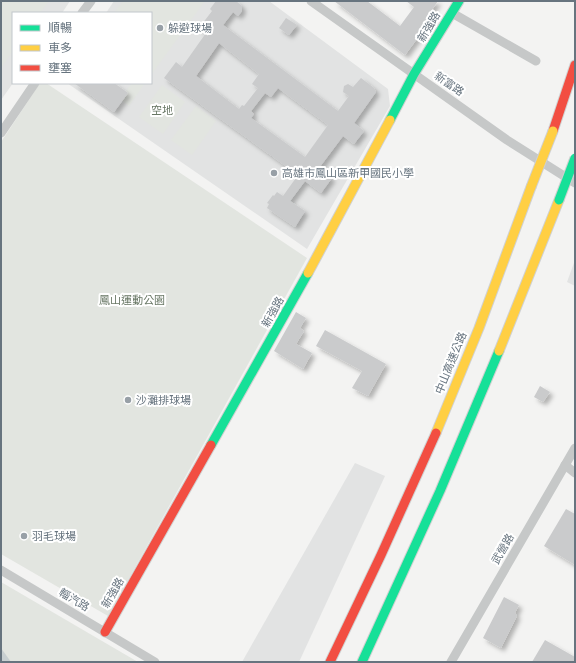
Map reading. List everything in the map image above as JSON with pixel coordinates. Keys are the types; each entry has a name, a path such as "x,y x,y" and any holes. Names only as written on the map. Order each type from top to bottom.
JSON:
{"main road":[{"name":"新強路","path":"105,632 261,358 361,176 414,74 459,1"},
{"name":"中山高速公路","path":"330,662 378,564 461,373 553,131 575,65"},
{"path":"362,662 395,594 448,472 575,158"}],"street":[{"path":"83,12 90,1"},
{"name":"新富路","path":"311,1 507,140 575,183"},
{"path":"452,13 536,61"},
{"path":"1,133 34,84"},
{"name":"武營路","path":"451,662 575,448"},
{"path":"565,465 575,474"},
{"name":"輜汽路","path":"1,570 155,662"}],"shaded area":[{"path":"1,1 70,1 63,12 12,12 12,84 1,100"},
{"name":"高雄市鳳山區新甲國民小學","path":"114,1 269,1 388,89 390,106 307,249 68,84 152,84 152,12 107,12"},
{"path":"575,260 575,286 567,282"},
{"path":"355,463 385,476 299,662 242,662"},
{"path":"1,648 11,662 1,662"}],"green space":[{"path":"1,1 49,1 41,12 12,12 12,52 1,68"},
{"path":"123,1 205,1 152,74 152,12 115,12"},
{"name":"鳳山運動公園","path":"39,84 47,84 307,258 108,616 1,554 1,142"},
{"path":"131,84 144,84 129,106 120,99"},
{"name":"空地","path":"162,85 185,102 163,134 139,117"},
{"path":"196,106 216,121 192,155 171,140"},
{"path":"1,582 138,662 1,662"}],"building":[{"path":"216,1 236,1 242,6 242,11 238,16 233,12 223,25 338,111 349,96 343,92 344,86 348,84 353,87 361,78 374,88 376,92 354,123 364,131 354,144 343,136 319,168 332,178 321,193 305,181 290,201 305,211 295,227 267,208 269,204 267,203 277,192 283,196 298,175 164,78 176,62 182,67 206,33 199,28 212,11 210,9","holes":["219,43 259,74 252,84 258,88 244,106 242,105 239,109 196,76","278,88 328,125 305,157 251,118 254,114 251,111 265,93 271,97"]},
{"path":"334,1 367,1 400,26 414,7 406,1 438,1 427,17 431,20 405,55"},
{"path":"286,18 297,25 289,35 279,28"},
{"path":"75,84 115,84 128,93 114,112"},
{"path":"296,312 306,318 300,328 304,331 296,344 312,353 303,369 274,351"},
{"path":"325,330 386,364 368,396 352,388 362,371 316,346"},
{"path":"540,386 550,392 543,402 534,397"},
{"path":"566,509 575,514 575,565 544,546"},
{"path":"504,597 519,605 515,613 517,616 501,648 483,638"},
{"path":"545,640 575,657 575,662 532,662"}],"traffic: fast":[{"path":"390,120 414,74 459,1"},
{"path":"559,200 575,158"},
{"path":"211,445 308,273"},
{"path":"362,662 440,491 499,351"}],"traffic: slow":[{"path":"308,273 390,120"},
{"path":"531,187 553,131"},
{"path":"436,433 479,328 531,187"},
{"path":"499,351 559,200"}],"traffic: jam":[{"path":"553,131 575,65"},
{"path":"330,662 381,555 436,433"},
{"path":"105,632 211,445"}],"place":[{"name":"躲避球場","path":"160,28"},
{"name":"高雄市鳳山區新甲國民小學","path":"274,173"},
{"name":"沙灘排球場","path":"128,400"},
{"name":"羽毛球場","path":"24,536"}]}
